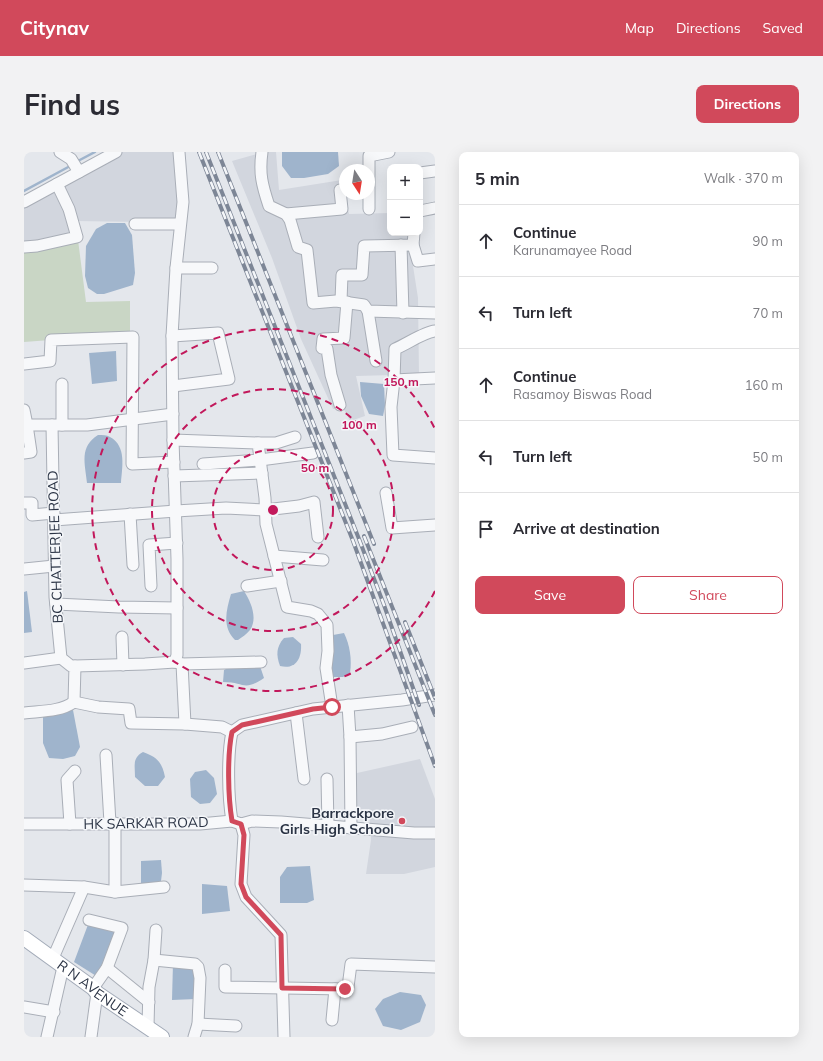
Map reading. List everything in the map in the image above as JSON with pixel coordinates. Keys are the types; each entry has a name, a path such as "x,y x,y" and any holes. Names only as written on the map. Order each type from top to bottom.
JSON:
{"main road":[{"name":"R N AVENUE","path":"24,938 162,1037"}],"street":[{"path":"60,152 71,159 79,172"},
{"path":"24,202 116,152"},
{"path":"179,152 183,202 176,268 172,336 173,440 177,543 176,655 185,724"},
{"path":"262,152 260,169 262,186 269,206 286,214 342,209 341,200"},
{"path":"369,208 369,156 390,152"},
{"path":"423,173 435,171"},
{"path":"24,247 37,246 77,237 69,209 57,184"},
{"path":"423,210 435,208"},
{"path":"286,214 290,220 298,246 307,250 313,303 344,302 364,306 368,311 376,361"},
{"path":"135,224 180,224"},
{"path":"403,313 407,245 412,236"},
{"path":"340,404 331,375 326,349 322,348 324,339 344,338 342,275 362,275 364,246 407,245"},
{"path":"407,245 418,260 435,259"},
{"path":"176,268 212,268"},
{"path":"368,311 435,313"},
{"path":"435,331 430,331 406,345 395,349 391,406 393,455 435,458"},
{"path":"172,336 218,333 230,379 173,386"},
{"path":"24,364 50,361 51,340 133,337 132,464 174,462"},
{"path":"394,380 435,378"},
{"name":"BC CHATTERJEE ROAD","path":"61,658 54,566 54,516 57,425 62,384"},
{"path":"24,410 31,452 24,453"},
{"path":"27,425 87,425 132,418 173,414"},
{"path":"173,440 276,443 295,437"},
{"path":"258,443 266,524 287,607 311,611 318,614 327,625 328,651 326,668 332,707"},
{"path":"203,464 260,460 313,453"},
{"path":"174,476 262,473"},
{"path":"386,493 392,528 435,525"},
{"path":"24,503 32,502 32,515 54,516 130,514 226,508 265,510 300,506 314,502 318,537"},
{"path":"130,514 133,565"},
{"path":"151,586 149,545 177,543"},
{"path":"274,556 323,560"},
{"path":"24,569 54,566"},
{"path":"247,586 281,581"},
{"path":"56,604 177,608"},
{"path":"122,637 123,665"},
{"path":"24,663 61,658 71,666 261,662"},
{"path":"74,702 75,666"},
{"path":"284,1037 281,935 246,897 241,884 244,835 236,823 230,808 230,751 232,732 242,725 296,713 348,705 402,700 435,694"},
{"path":"24,713 55,709 68,706 74,702 98,708 129,709 130,723 185,724 222,727 232,732"},
{"path":"348,705 350,737 351,828"},
{"path":"296,713 304,778"},
{"path":"350,737 382,734 412,727"},
{"path":"106,755 113,824 115,892"},
{"path":"70,824 67,780 75,771"},
{"path":"327,779 328,826"},
{"name":"HK SARKAR ROAD","path":"24,824 200,824 252,821 414,833 435,833"},
{"path":"24,885 84,887 115,892 164,887"},
{"path":"47,1037 54,1012 58,962 84,887"},
{"path":"89,920 122,928 107,968 95,990 91,1037"},
{"path":"148,1027 149,987 154,960 156,930"},
{"path":"154,960 195,964 198,966 200,978 198,1024 194,1037"},
{"path":"225,970 225,987 335,989 348,988 351,964 435,967"},
{"path":"107,968 149,1002"},
{"path":"332,1020 335,989"},
{"path":"24,1007 54,1012"},
{"path":"198,1024 236,1026"}],"shaded area":[{"path":"123,152 175,152 178,165 178,221 75,221 59,185"},
{"path":"264,152 276,152 279,190 339,180 339,200 346,200 349,214 387,213 387,236 411,236 411,253 418,298 419,376 356,376 365,416 350,421 343,408 333,409 301,339 272,258 232,161"},
{"path":"55,188 75,236 24,245 24,205"},
{"name":"Barrackpore Girls High School","path":"420,759 435,799 435,867 404,874 366,874 371,840 369,809 350,810 348,775"}],"green space":[{"path":"78,240 86,302 130,301 130,334 24,342 24,249"}],"water":[{"path":"282,152 338,152 339,166 328,174 304,178 291,178 282,166"},
{"path":"107,223 125,223 132,235 135,273 133,285 104,294 97,294 88,288 85,276 86,246 96,229"},
{"path":"116,351 117,381 92,384 89,353"},
{"path":"360,382 384,384 385,406 383,416 369,414 361,396"},
{"path":"98,435 109,436 119,446 122,458 121,483 87,483 85,462 86,450 92,440"},
{"path":"27,591 32,632 24,633 24,592"},
{"path":"244,591 253,610 253,620 250,630 238,640 235,640 228,630 226,618 228,607 231,594"},
{"path":"344,633 348,642 350,653 350,673 343,677 332,677 329,670 333,635"},
{"path":"293,637 301,644 299,659 294,665 285,667 280,666 277,655 279,645 284,638"},
{"path":"236,664 260,666 264,678 252,685 223,682 224,670"},
{"path":"73,710 80,747 75,756 63,759 49,758 43,743 43,716"},
{"path":"143,752 155,758 162,767 165,777 158,786 145,786 135,777 136,760 139,754"},
{"path":"206,770 214,778 217,794 210,803 200,804 191,797 190,779 195,772"},
{"path":"161,860 161,881 141,887 141,861"},
{"path":"310,866 314,900 307,903 280,903 280,877 287,867"},
{"path":"202,884 227,886 230,911 202,914"},
{"path":"89,922 119,926 101,979 74,962"},
{"path":"173,963 195,965 196,999 172,1000"},
{"path":"400,992 421,995 426,1005 420,1022 401,1030 383,1026 375,1009 383,999"}],"waterway":[{"path":"76,162 95,152"},
{"path":"24,191 72,165"}],"railway":[{"path":"199,152 353,541 435,766"},
{"path":"206,152 359,539 419,705"},
{"path":"218,152 374,544"},
{"path":"364,536 435,715"},
{"path":"405,622 435,698"}],"place":[{"name":"Barrackpore Girls High School","path":"402,821"}],"route":[{"path":"332,707 313,709 242,725 232,732 230,743 230,808 232,821 241,824 244,835 241,884 246,897 281,935 282,988 345,989"}]}
